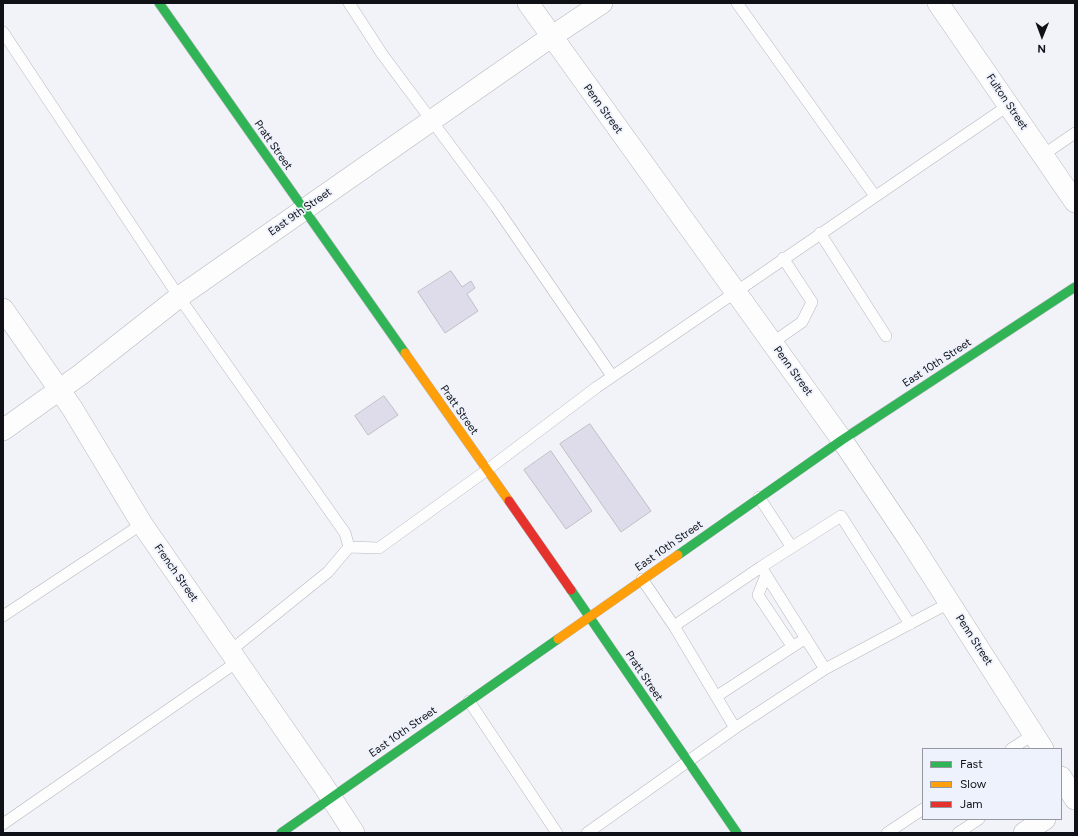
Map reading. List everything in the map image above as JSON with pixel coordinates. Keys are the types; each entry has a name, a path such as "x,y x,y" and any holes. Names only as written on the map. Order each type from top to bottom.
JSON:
{"street":[{"name":"Pratt Street","path":"159,3 487,470 737,833"},
{"name":"Penn Street","path":"528,3 842,440 1038,742"},
{"name":"East 9th Street","path":"3,430 60,390 179,297 551,36 602,3"},
{"name":"Fulton Street","path":"938,3 1075,202"},
{"name":"East 10th Street","path":"281,833 759,497 842,440 1075,286"},
{"name":"French Street","path":"3,310 60,390 142,524 354,833"},
{"path":"1062,779 1071,801"},
{"path":"1024,833 1043,820"}],"lane":[{"path":"349,3 382,54 510,227 612,376"},
{"path":"737,3 875,196"},
{"path":"3,32 179,297 345,533 349,547"},
{"path":"349,547 379,548 487,470 612,376 1009,105"},
{"path":"1043,154 1075,133"},
{"path":"820,233 886,336"},
{"path":"772,343 802,322 812,302 783,258"},
{"path":"759,497 791,546"},
{"path":"674,626 763,571 791,546 841,516 910,624"},
{"path":"3,616 142,524"},
{"path":"3,824 234,657 328,572 349,547"},
{"path":"763,571 825,668"},
{"path":"763,571 758,595 792,646"},
{"path":"642,579 674,626 735,728"},
{"path":"587,833 735,728 825,668 949,603"},
{"path":"717,696 806,638"},
{"path":"469,701 557,833"},
{"path":"1015,748 1038,742"},
{"path":"887,833 922,810"},
{"path":"958,833 978,820"}],"building":[{"path":"451,271 462,287 471,281 475,288 467,294 478,311 445,333 418,292"},
{"path":"384,396 398,415 368,435 355,416"},
{"path":"590,424 651,511 621,532 560,444"},
{"path":"551,451 592,511 566,529 524,470"}],"traffic: fast":[{"path":"159,3 405,353"},
{"path":"678,555 842,440 1075,287"},
{"path":"571,590 737,833"},
{"path":"281,833 558,639"}],"traffic: slow":[{"path":"405,353 509,501"},
{"path":"558,639 678,555"}],"traffic: jam":[{"path":"509,501 571,590"}]}
